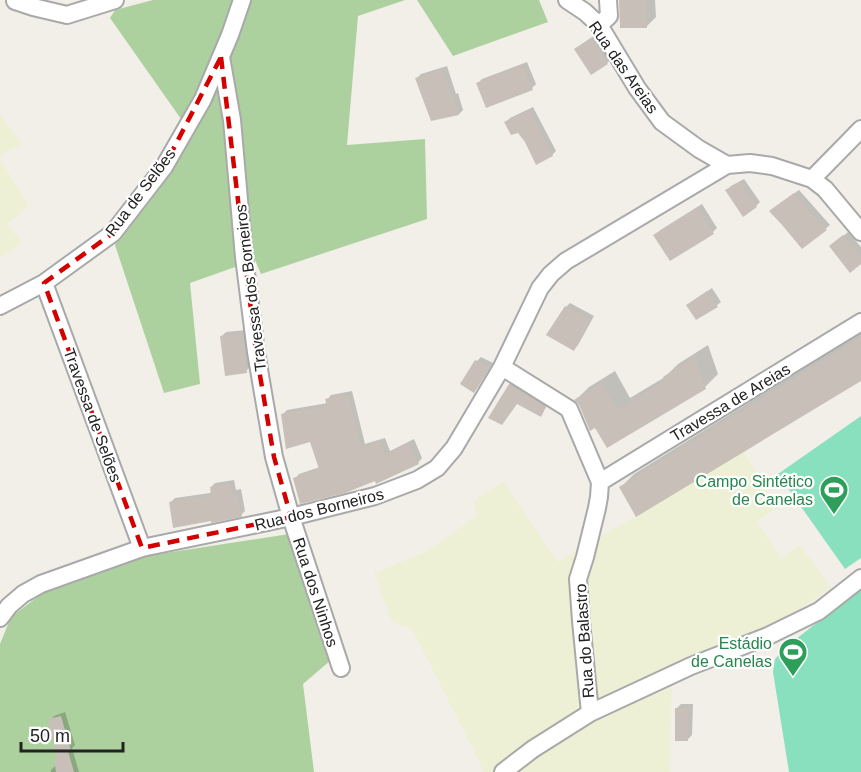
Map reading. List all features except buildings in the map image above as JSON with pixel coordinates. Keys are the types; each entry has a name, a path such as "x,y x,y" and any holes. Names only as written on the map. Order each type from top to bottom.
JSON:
{"street":[{"path":"15,1 67,15 115,0"},
{"name":"Rua de Selões","path":"0,306 44,283 113,233 164,167 203,99 231,34 242,0"},
{"name":"Rua das Areias","path":"567,0 599,25 637,88 662,122 699,149 727,165"},
{"path":"599,25 609,16 608,0"},
{"name":"Travessa dos Borneiros","path":"221,57 232,120 244,257 256,352 274,457 291,517"},
{"path":"812,179 861,129"},
{"path":"727,165 750,163 772,166 812,179 825,189 861,232"},
{"name":"Rua dos Borneiros","path":"0,618 9,606 23,594 41,584 142,548 291,517 375,496 417,480 437,468 454,448 502,367 540,288 551,274 566,261 727,165"},
{"name":"Travessa de Selões","path":"44,283 142,548"},
{"name":"Travessa de Areias","path":"600,482 861,322"},
{"path":"502,367 569,408 600,482"},
{"name":"Rua do Balastro","path":"503,772 533,749 590,713 578,579 597,508 600,482"},
{"name":"Rua dos Ninhos","path":"291,517 341,668"},
{"path":"590,713 691,666 768,636 809,616 819,611 861,578"}],"highlighted area":[{"path":"221,57 256,352 274,457 291,517 142,548 44,283 113,233 164,167"}],"green space":[{"path":"153,0 405,0 358,16 347,145 425,139 427,219 261,274 255,260 190,283 200,384 164,393 115,245 126,215 193,136 110,18 115,10"},
{"path":"417,0 539,0 548,22 453,56"},
{"path":"0,114 22,144 0,156"},
{"path":"0,159 29,206 7,224 22,243 0,257"},
{"name":"Campo Sintético de Canelas","path":"861,416 861,558 845,569 778,474"},
{"path":"744,452 777,507 757,522 781,558 800,545 831,587 733,657 672,678 670,772 483,772 412,629 392,622 374,573 425,552 477,516 474,501 503,481 558,562"},
{"path":"289,534 331,660 303,684 314,772 0,772 0,644 11,617 48,589 114,561"},
{"name":"Estádio de Canelas","path":"861,588 861,772 789,772 773,672 775,659 786,647"}],"place":[{"name":"Campo Sintético de Canelas","path":"834,516"},
{"name":"Estádio de Canelas","path":"793,678"}]}
